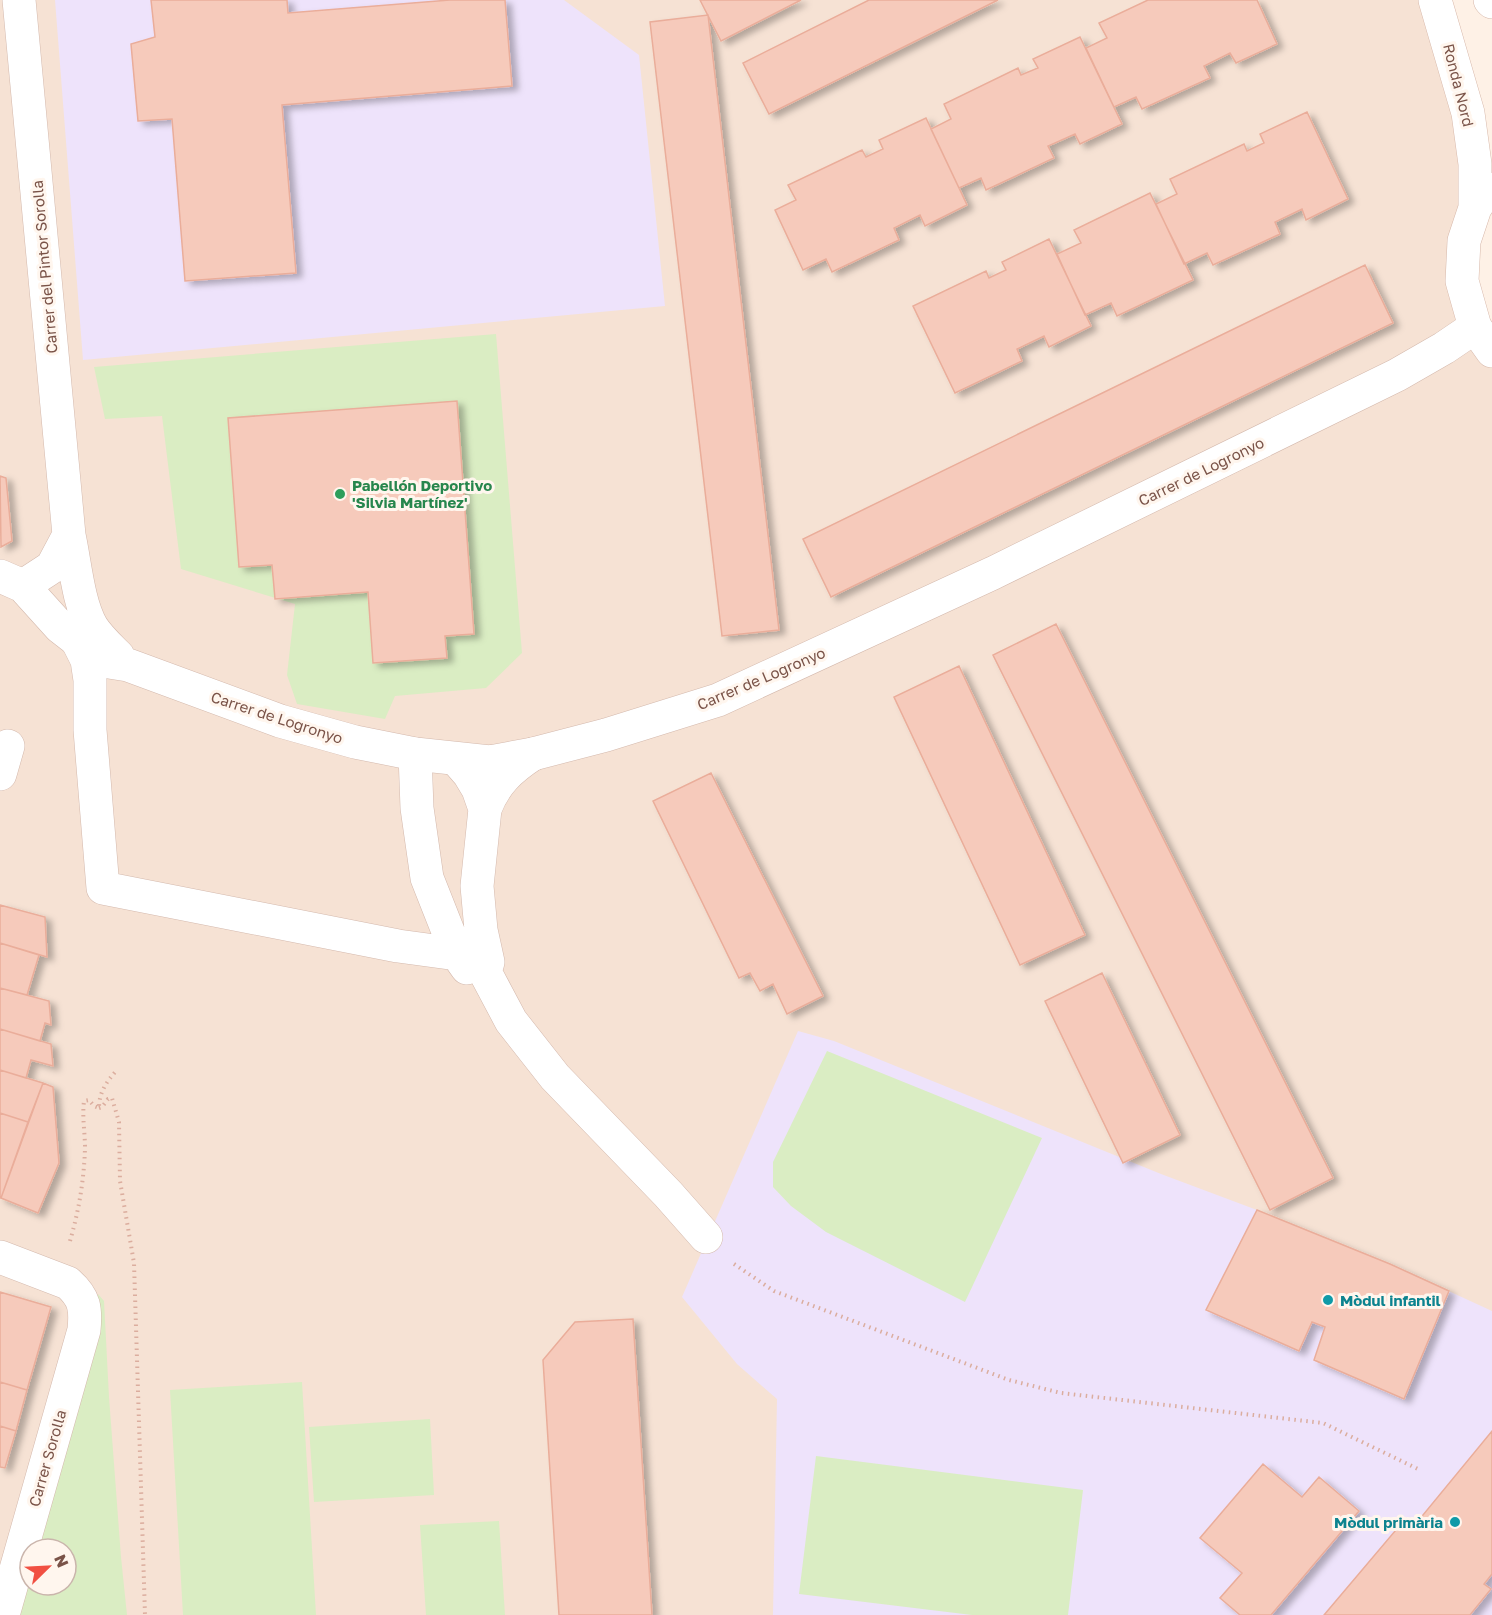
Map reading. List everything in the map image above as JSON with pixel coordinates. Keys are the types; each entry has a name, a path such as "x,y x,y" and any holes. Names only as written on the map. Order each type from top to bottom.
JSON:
{"street":[{"name":"Carrer del Pintor Sorolla","path":"19,0 69,535 81,599 92,627 108,647 128,665"},
{"name":"Ronda Nord","path":"1435,0 1468,113 1475,164 1484,195 1464,241 1462,281 1484,339"},
{"name":"Carrer de Logronyo","path":"12,581 60,627 109,662 128,665 280,721 355,742 415,754 490,762 533,754 606,735 718,700 993,573 1397,375 1444,348 1484,339"},
{"path":"12,581 52,567 69,535"},
{"path":"76,640 87,660 90,680 90,730 103,888 398,946 457,954"},
{"path":"415,754 417,808 427,878 457,954 470,971 477,975 485,972"},
{"path":"533,754 508,773 492,793 485,809 477,886 481,930 488,962 485,972 511,1021 555,1077 706,1236"},
{"path":"456,759 478,789 485,809"},
{"path":"0,1257 59,1279"},
{"name":"Carrer Sorolla","path":"3,1615 84,1330 83,1301 76,1290 59,1279"}],"path":[{"path":"99,1108 101,1092 117,1070"},
{"path":"99,1108 112,1098 118,1116 120,1181 134,1263 145,1615"},
{"path":"59,1279 80,1206 84,1160 84,1101 89,1100 99,1108"},
{"path":"706,1236 721,1254 774,1292 1010,1380 1061,1394 1323,1423 1420,1470"}],"shaded area":[{"path":"0,0 1435,0 1468,113 1464,241 1492,351 1492,1615 0,1615"},
{"path":"55,0 564,0 639,55 665,306 83,360"},
{"path":"798,1031 834,1041 1161,1174 1257,1210 1390,1264 1492,1311 1492,1615 773,1615 777,1399 737,1364 682,1297"}],"green space":[{"name":"Pabellón Deportivo 'Silvia Martínez'","path":"496,334 522,653 486,688 395,696 385,719 297,704 287,675 295,604 181,569 162,416 105,419 94,367"},
{"path":"827,1051 1042,1138 965,1302 826,1232 791,1206 773,1187 773,1162"},
{"path":"98,1294 104,1301 109,1397 127,1615 18,1615 23,1597 78,1597 78,1537 40,1537 96,1322"},
{"path":"302,1382 316,1615 183,1615 170,1390"},
{"path":"430,1419 434,1495 314,1502 309,1427"},
{"path":"816,1456 1083,1490 1068,1615 972,1615 799,1594"},
{"path":"499,1521 505,1615 426,1615 420,1525"}],"building":[{"path":"151,0 287,0 288,13 450,0 505,0 512,86 282,105 296,273 185,281 172,119 138,121 131,44 155,37"},
{"path":"700,0 801,0 721,41"},
{"path":"869,0 998,0 769,114 743,63"},
{"path":"1148,0 1257,0 1277,44 1236,63 1230,53 1204,66 1210,78 1142,109 1136,97 1114,107 1086,48 1107,38 1099,23"},
{"path":"708,15 779,630 722,636 650,22"},
{"path":"1080,37 1122,124 1080,144 1075,134 1048,146 1054,158 986,190 981,178 959,188 931,129 951,119 944,104 1018,68 1021,75 1038,68 1033,59"},
{"path":"1307,112 1348,199 1306,220 1302,209 1275,222 1280,234 1213,265 1207,253 1184,264 1156,204 1177,194 1170,179 1244,144 1247,151 1264,143 1260,134"},
{"path":"926,118 967,205 925,226 920,215 894,228 899,240 832,272 826,259 803,270 775,210 796,200 788,185 862,150 866,157 883,149 879,140"},
{"path":"1150,193 1193,280 1117,316 1111,303 1085,315 1057,254 1081,243 1074,230"},
{"path":"1049,239 1091,326 1049,347 1044,336 1017,349 1022,361 955,393 913,306 986,271 989,278 1006,270 1002,262"},
{"path":"1365,265 1393,323 831,597 803,539"},
{"path":"457,401 474,634 445,636 447,658 373,663 368,592 275,599 272,565 239,567 228,418"},
{"path":"0,476 6,478 12,541 1,547"},
{"path":"1056,624 1333,1178 1270,1210 993,655"},
{"path":"959,666 1085,935 1020,965 894,697"},
{"path":"711,773 823,996 787,1014 773,984 760,991 750,973 739,978 653,801"},
{"path":"0,905 45,917 47,957 0,943"},
{"path":"0,943 39,955 27,995 0,988"},
{"path":"1102,973 1180,1135 1123,1163 1045,1001"},
{"path":"0,988 49,1001 51,1025 45,1023 40,1041 0,1029"},
{"path":"0,1029 51,1044 53,1066 31,1060 26,1078 0,1070"},
{"path":"0,1070 43,1083 28,1122 0,1113"},
{"path":"43,1083 53,1087 59,1163 38,1213 1,1198"},
{"path":"0,1113 28,1122 1,1198 0,1198"},
{"name":"Mòdul infantil","path":"1257,1210 1390,1264 1449,1291 1404,1399 1314,1360 1325,1327 1312,1322 1299,1351 1206,1310"},
{"path":"0,1292 51,1307 27,1390 0,1382"},
{"path":"633,1319 652,1615 559,1615 543,1360 575,1322"},
{"path":"0,1382 27,1390 16,1431 0,1426"},
{"path":"0,1426 16,1431 5,1468 0,1467"},
{"name":"Mòdul primària","path":"1492,1431 1492,1574 1484,1584 1491,1589 1470,1615 1324,1615 1406,1518 1414,1526"},
{"path":"1263,1464 1302,1497 1319,1477 1359,1511 1271,1615 1240,1615 1220,1598 1242,1573 1200,1538"}],"place":[{"name":"Pabellón Deportivo 'Silvia Martínez'","path":"340,494"},
{"name":"Mòdul infantil","path":"1328,1300"},
{"name":"Mòdul primària","path":"1455,1522"}]}
